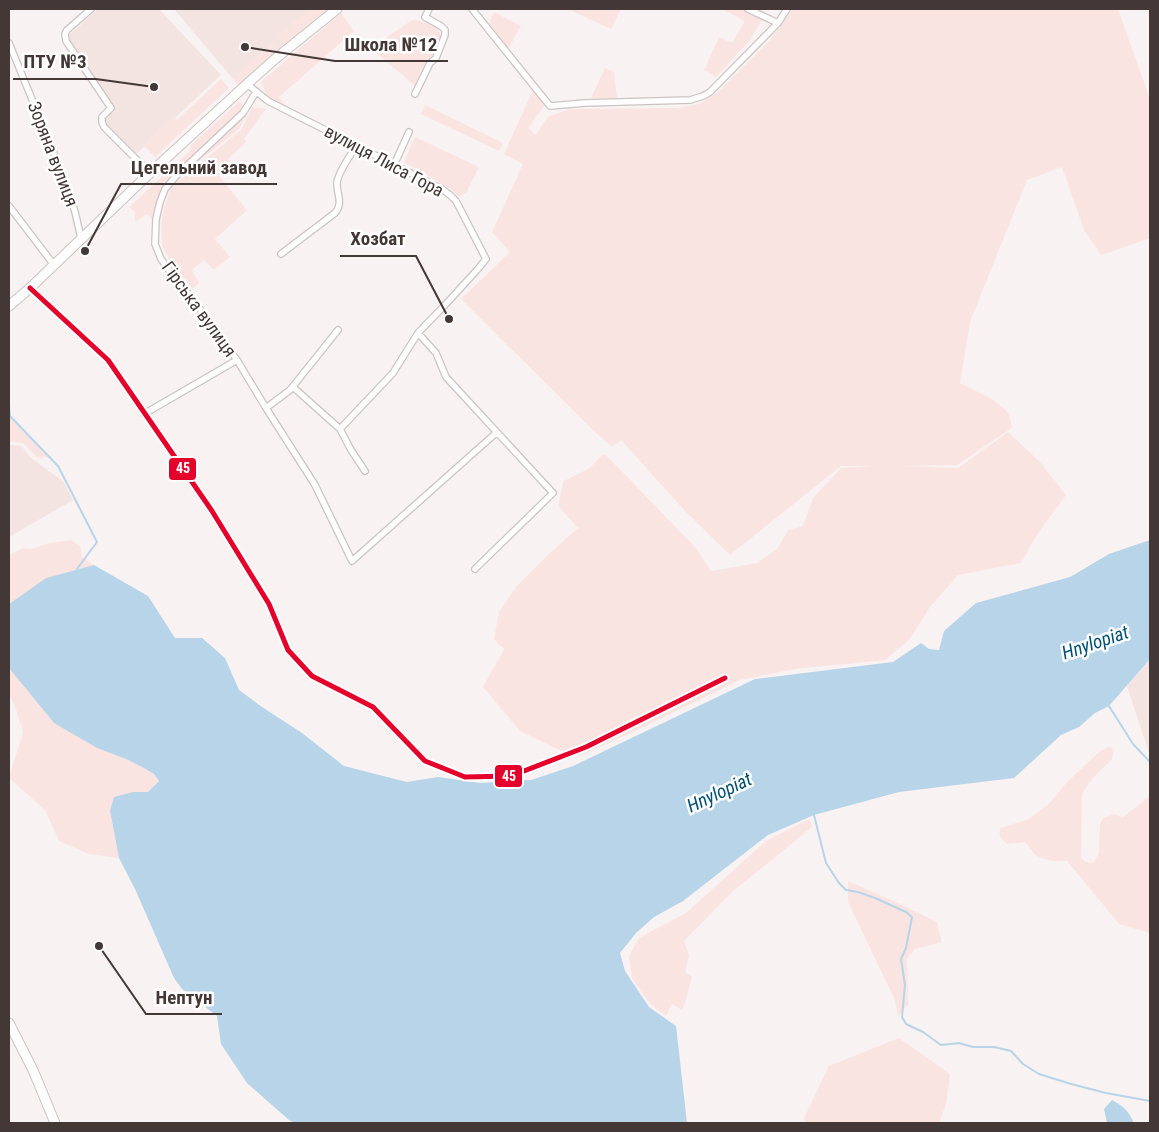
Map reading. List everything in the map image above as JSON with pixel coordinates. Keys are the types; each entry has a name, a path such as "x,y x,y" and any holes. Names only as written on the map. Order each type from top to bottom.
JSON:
{"main road":[{"path":"9,306 247,84 337,9"},
{"path":"9,1023 36,1076 55,1123"}],"street":[{"path":"91,9 68,30 65,34 66,41 111,108 102,117 104,127 150,173"},
{"path":"415,94 430,64 436,58 445,35 445,30 441,26 426,17 430,9"},
{"path":"472,9 550,106 585,102 690,100 703,96 710,92 778,23 787,9"},
{"path":"748,9 778,23"},
{"name":"Зоряна вулиця","path":"9,43 65,180 81,238"},
{"name":"вулиця Лиса Гора","path":"247,84 268,101 442,189 456,201 486,259 450,300 418,332"},
{"name":"Гірська вулиця","path":"256,92 243,113 176,175 165,189 156,219 155,244 168,269 192,298 237,360 315,485 352,561 496,433"},
{"path":"394,165 409,132"},
{"path":"281,254 339,209 339,176 356,146"},
{"path":"9,206 54,265"},
{"path":"30,288 108,360 212,511 269,604 288,650 312,676 373,708 425,761 464,777 511,776 586,748 725,678"},
{"path":"266,408 293,387 338,330"},
{"path":"340,429 393,373 418,332 436,354 446,377 552,493 475,568"},
{"path":"144,414 237,360"},
{"path":"293,387 340,429 365,472"}],"shaded area":[{"path":"98,9 159,9 221,75 135,155 106,125 104,118 114,108 67,37"},
{"path":"174,9 331,9 239,86"},
{"path":"310,9 331,9 286,46 278,35"},
{"path":"568,9 621,9 611,29"},
{"path":"722,9 743,9 763,19 752,38 716,77 704,70 719,37 732,43 745,21"},
{"path":"793,9 1118,9 1150,99 1150,238 1101,255 1084,230 1062,167 1027,180 970,322 960,383 992,399 1009,413 1012,428 957,465 903,466 958,468 1008,432 1040,462 1066,495 1036,536 1021,563 958,575 930,607 909,640 885,660 795,669 740,680 580,756 557,749 520,731 483,687 505,648 494,639 499,612 516,587 578,528 558,506 564,481 590,468 605,454 696,548 711,571 757,563 778,548 788,530 803,526 813,498 841,468 872,466 841,466 730,555 685,511 621,440 612,447 461,299 510,252 492,232 523,164 504,154 533,90 544,106 528,128 536,135 549,116 570,109 679,108 699,104 717,93 771,39"},
{"path":"494,12 521,26 507,48 489,23"},
{"path":"341,13 354,31 279,97 286,106 268,99 261,82"},
{"path":"412,20 432,25 440,32 441,38 436,52 427,60 415,86 372,49"},
{"path":"274,41 281,50 239,86 233,77"},
{"path":"605,68 614,72 617,98 591,98"},
{"path":"221,79 229,88 155,157 143,145 173,116 177,120"},
{"path":"239,102 243,106 251,107 239,129 194,165 169,190 159,228 147,214 135,222 135,212 129,207 190,151 191,145"},
{"path":"425,105 503,143 499,151 421,114"},
{"path":"252,107 266,109 244,139 246,142 228,159 231,162 219,176 247,210 215,239 230,257 214,270 204,260 192,270 199,283 192,289 172,265 162,245 161,223 170,189 241,130"},
{"path":"415,137 479,167 466,193 458,197 451,189 404,162"},
{"path":"9,405 10,416 50,457 38,458 23,443 9,441"},
{"path":"9,445 21,446 31,458 63,481 73,500 9,537"},
{"path":"71,540 80,546 82,557 94,565 46,578 9,604 9,555 23,548 32,549 50,543"},
{"path":"1150,659 1150,754 1127,686"},
{"path":"9,668 54,723 144,768 154,774 159,781 148,792 110,811 119,858 89,854 59,841 45,810 9,778 23,732 9,694"},
{"path":"1108,747 1112,748 1112,759 1091,780 1083,792 1081,858 1088,863 1094,862 1099,853 1100,825 1103,818 1114,814 1123,817 1150,796 1150,933 1119,924 1067,861 1052,861 1036,856 1025,842 1007,844 1000,835 1001,828 1029,819 1049,804 1067,782 1099,752"},
{"path":"809,819 812,827 732,892 684,941 689,955 685,972 692,977 684,1006 682,1010 672,1004 666,1016 660,1012 647,1000 632,978 629,956 639,938 686,913 766,841"},
{"path":"848,881 937,922 942,942 915,949 907,958 908,1004 898,1017 895,1000 848,902"},
{"path":"899,1038 950,1074 946,1104 939,1123 805,1123 804,1118 829,1066"}],"water":[{"name":"Hnylopiat","path":"1150,540 1150,659 1109,706 1095,713 1079,727 1061,735 1014,778 899,792 814,815 768,835 683,901 654,917 636,933 620,953 625,971 649,1007 676,1026 687,1123 295,1123 289,1120 247,1083 221,1044 217,1016 182,989 174,978 135,889 119,858 110,811 114,797 133,792 148,792 159,781 154,774 144,768 97,748 54,723 9,668 9,604 46,578 94,565 148,596 175,638 202,638 225,658 239,690 302,733 344,766 407,782 438,777 480,783 531,780 573,766 755,679 893,662 921,643 929,649 939,650 944,631 976,603 1070,577 1109,554"},
{"path":"1112,1100 1125,1109 1134,1123 1107,1123 1104,1109"}],"waterway":[{"path":"9,405 10,416 58,466 97,542 77,569"},
{"path":"1109,706 1133,744 1150,762"},
{"path":"814,815 826,863 839,883 846,890 875,898 906,912 912,917 906,948 901,959 905,985 902,1017 906,1024 923,1032 941,1045 959,1043 973,1047 994,1047 1011,1051 1023,1064 1039,1074 1106,1093 1150,1101"}],"transit line":[{"name":"45","path":"30,288 108,360 212,511 269,604 288,650 312,676 373,707 425,761 465,777 511,776 586,747 725,678"}],"place":[{"name":"Школа №12","path":"245,47"},
{"name":"ПТУ №3","path":"154,87"},
{"name":"Цегельний завод","path":"85,251"},
{"name":"Хозбат","path":"449,319"},
{"name":"Нептун","path":"99,946"}]}
